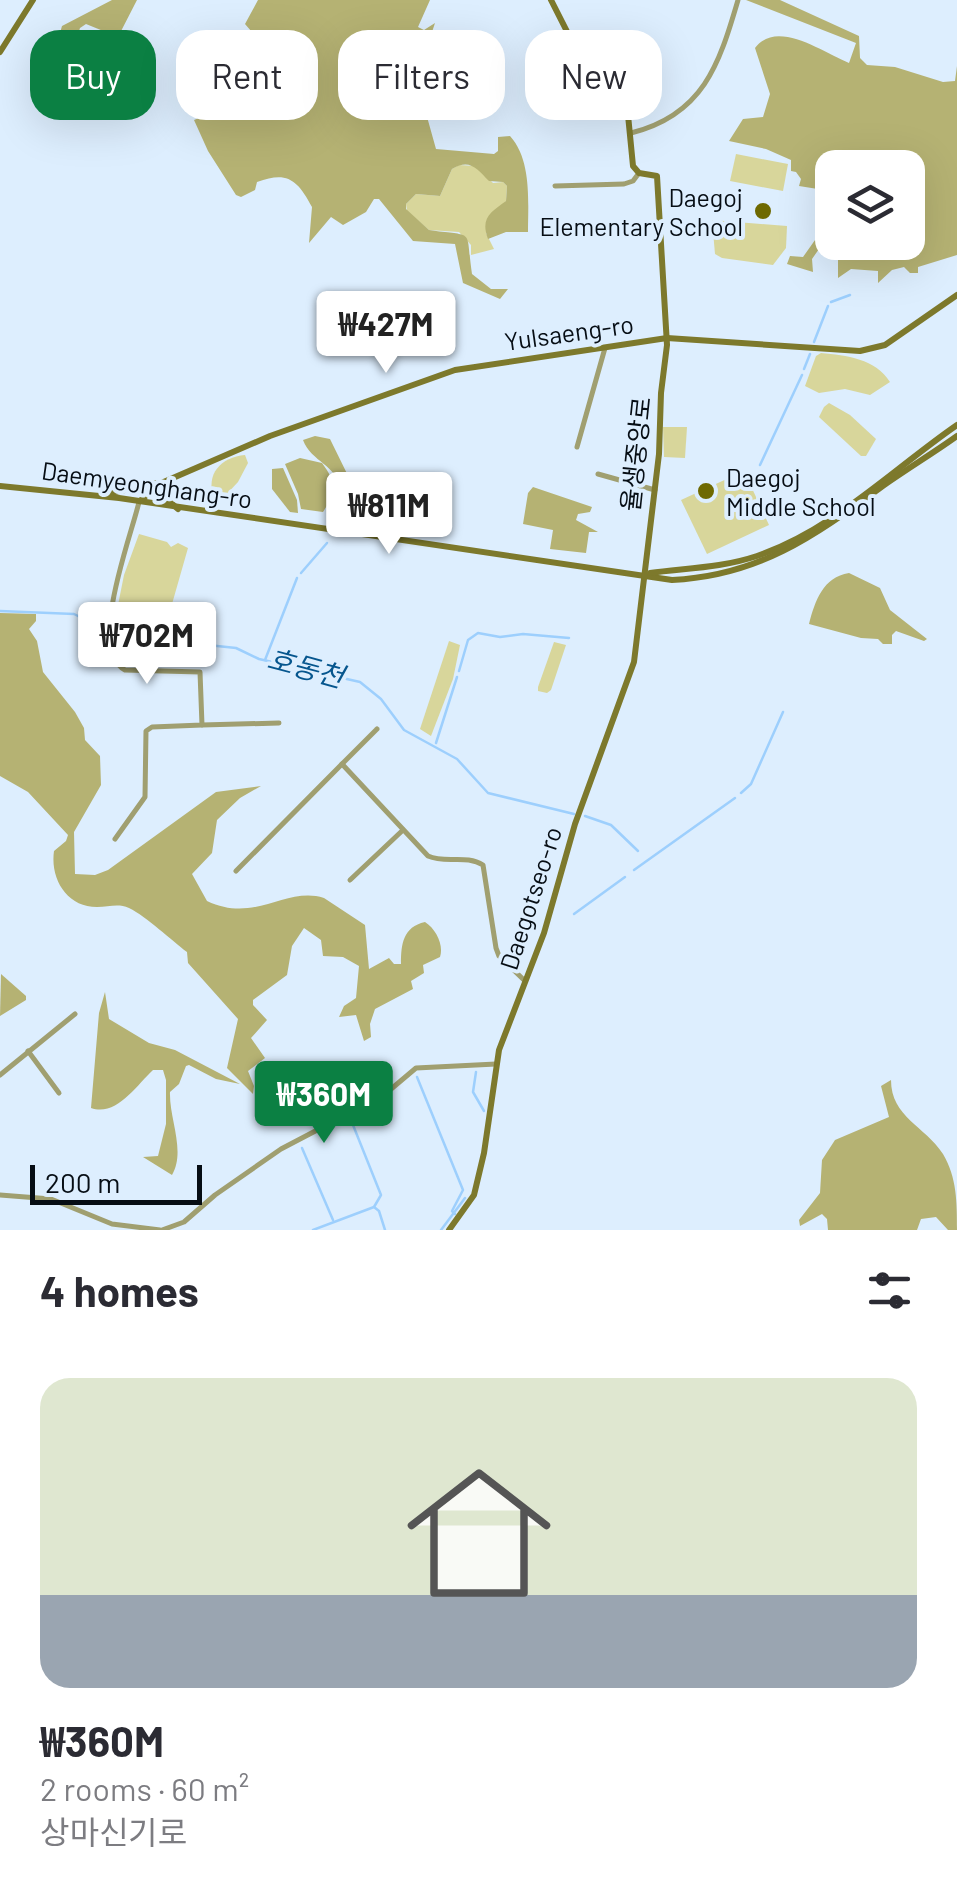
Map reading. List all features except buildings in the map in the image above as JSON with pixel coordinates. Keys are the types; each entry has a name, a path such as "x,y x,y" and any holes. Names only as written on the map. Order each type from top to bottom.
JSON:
{"street":[{"path":"0,52 34,0"},
{"path":"551,0 586,69 628,114 631,160 640,173 624,184 555,186"},
{"path":"631,134 656,127 686,108 723,52 738,0"},
{"name":"율생중앙로","path":"640,173 658,176 667,338 644,574"},
{"name":"Yulsaeng-ro","path":"139,502 166,481 270,436 455,370 667,338 860,352 898,338 956,297"},
{"path":"576,446 606,345"},
{"name":"Daemyeonghang-ro","path":"644,574 720,566 774,549 828,518 957,425"},
{"name":"Daemyeonghang-ro","path":"0,486 97,496 690,579 729,573 762,562 821,531 957,436"},
{"path":"598,474 655,490"},
{"path":"97,496 166,481 162,494 179,510"},
{"path":"139,502 109,616 110,647 116,664 125,670 200,672 202,725"},
{"name":"Daegotseo-ro","path":"449,1230 468,1207 480,1174 496,1064 544,933 575,824 634,662 644,574"},
{"path":"115,839 145,796 146,731 152,727 278,723"},
{"path":"236,871 377,729"},
{"path":"342,764 432,859 470,859 482,865 496,948 499,956 525,981"},
{"path":"350,880 403,830"},
{"path":"0,1075 75,1014"},
{"path":"28,1051 59,1093"},
{"path":"0,1196 51,1200 106,1222 161,1230 184,1222 215,1195 282,1149 384,1095 416,1068 496,1064"}],"shaded area":[{"path":"112,0 137,0 122,30 101,30 86,24 80,30 61,30"},
{"path":"258,0 430,0 418,27 424,30 338,30 338,120 428,120 436,149 494,154 498,151 498,137 510,136 525,169 528,232 506,232 488,239 486,221 506,201 507,186 489,181 468,165 452,169 440,196 416,194 406,204 406,209 429,230 466,237 472,274 491,289 508,289 500,299 463,283 455,244 413,241 379,199 343,225 331,217 309,243 312,207 290,180 267,179 257,182 255,190 241,197 236,195 194,120 318,120 318,30 250,30 245,24"},
{"path":"746,0 780,0 859,36 860,58 867,65 895,67 943,82 955,81 957,66 957,255 918,267 918,273 910,273 904,267 892,270 878,283 878,271 851,269 838,278 838,260 925,260 925,150 815,150 815,189 799,186 801,179 791,171 791,160 766,149 729,141 743,119 763,117 770,94 755,48 764,40 800,40 849,63 856,43"},
{"path":"736,154 788,164 783,191 730,181"},
{"path":"459,165 476,166 493,183 503,182 507,186 506,201 486,233 494,249 471,255 471,245 459,232 429,230 407,211 406,204 416,194 440,196 452,169"},
{"path":"712,220 787,226 786,248 773,265 722,258 715,254"},
{"path":"815,240 813,272 787,264 790,256 803,257"},
{"path":"821,353 869,363 890,382 870,395 845,389 819,393 805,386 816,356"},
{"path":"829,403 850,415 876,439 866,456 861,456 819,417"},
{"path":"663,427 687,427 685,458 664,457"},
{"path":"315,436 330,439 357,494 328,511 338,485 336,477 303,440"},
{"path":"245,455 248,463 238,482 222,499 214,499 212,482 217,468 229,459"},
{"path":"300,458 322,463 330,476 332,493 323,512 301,509 285,464"},
{"path":"283,468 297,500 298,513 290,512 272,489 272,469"},
{"path":"744,471 769,525 707,554 681,500"},
{"path":"533,487 592,507 590,512 578,514 576,520 598,532 589,532 586,553 550,549 553,530 523,524 528,493"},
{"path":"139,534 167,542 171,547 178,543 188,548 164,632 151,628 149,623 143,629 113,630 124,575"},
{"path":"849,573 880,588 890,610 927,639 896,631 892,644 883,644 878,639 809,624 826,585"},
{"path":"0,613 36,614 29,629 37,641 43,672 75,712 84,728 85,740 100,756 101,785 74,832 75,874 95,875 108,870 216,792 261,786 240,798 217,820 212,853 192,874 207,901 240,909 296,897 324,898 365,925 369,969 389,958 394,964 401,964 408,932 425,922 433,929 440,942 440,957 423,965 424,973 411,981 413,989 375,1009 371,1037 364,1041 356,1015 339,1017 344,1006 356,998 359,966 343,957 323,956 321,940 304,928 292,946 287,975 253,1000 267,1020 251,1038 265,1058 248,1071 253,1094 227,1068 238,1019 188,963 187,952 129,908 86,906 69,897 58,881 53,861 54,851 68,835 28,792 0,776"},
{"path":"449,641 460,645 453,679 431,736 420,729"},
{"path":"554,642 566,645 551,690 538,691 538,687"},
{"path":"1,974 26,1000 0,1016"},
{"path":"105,992 109,1019 149,1043 175,1050 240,1084 186,1066 179,1084 170,1092 177,1145 172,1175 143,1157 158,1156 166,1124 163,1070 153,1070 117,1104 100,1110 91,1108 99,1013"},
{"path":"891,1080 892,1093 903,1112 936,1144 948,1163 955,1190 957,1230 948,1230 936,1217 921,1219 917,1230 828,1230 822,1214 800,1226 799,1220 820,1193 822,1160 835,1140 889,1117 881,1086"}],"waterway":[{"path":"831,302 850,295"},
{"path":"814,342 828,306"},
{"path":"804,369 810,354"},
{"path":"760,465 802,375"},
{"path":"337,516 363,500"},
{"path":"301,573 327,543"},
{"path":"265,660 297,578"},
{"name":"호동천","path":"0,611 74,614 104,629"},
{"name":"호동천","path":"113,634 145,632 189,643 236,648 259,659 360,682 381,699 404,730 457,759 488,793 574,814"},
{"path":"459,671 468,640 478,633 569,638"},
{"path":"436,743 457,677"},
{"path":"741,793 751,784 783,712"},
{"path":"634,870 735,798"},
{"name":"호동천","path":"585,816 611,825 638,851"},
{"path":"574,914 625,877"},
{"path":"476,1072 473,1092 484,1111"},
{"path":"417,1077 463,1190 452,1211 455,1214"},
{"path":"351,1120 381,1195 374,1207"},
{"path":"302,1148 333,1220"},
{"path":"441,1230 465,1198"},
{"path":"313,1230 374,1207 385,1230"}],"place":[{"name":"Daegoj Elementary School","path":"763,211"},
{"name":"Daegoj Middle School","path":"706,491"}]}
